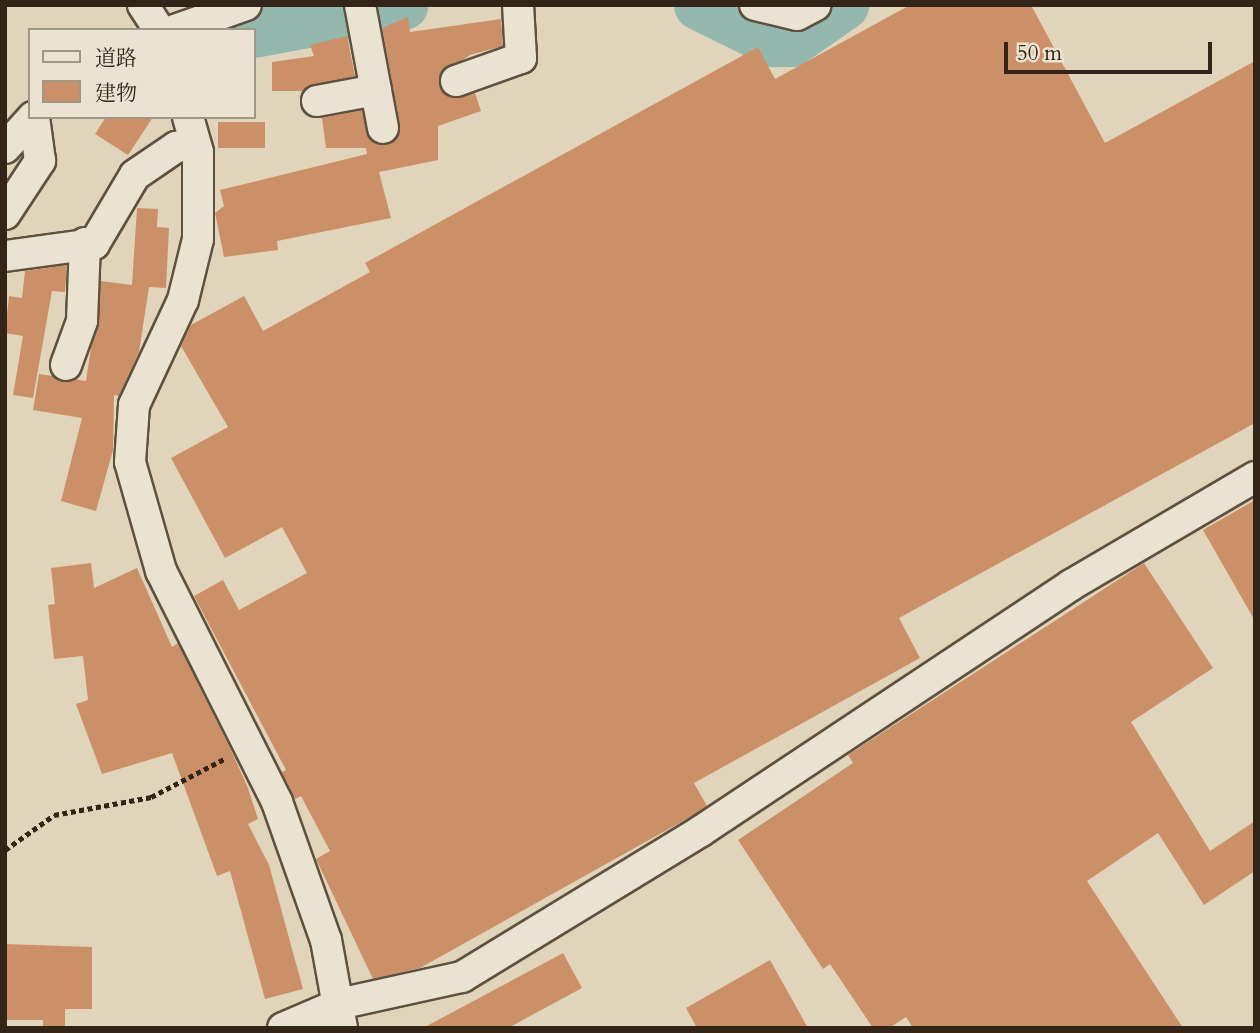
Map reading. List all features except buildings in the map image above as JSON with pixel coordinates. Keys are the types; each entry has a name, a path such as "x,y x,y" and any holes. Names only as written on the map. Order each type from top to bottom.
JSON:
{"street":[{"path":"143,5 158,28"},
{"path":"181,28 246,5"},
{"path":"360,5 383,128"},
{"path":"456,81 521,58 518,5"},
{"path":"755,5 797,15 813,6"},
{"path":"317,102 376,90"},
{"path":"5,148 32,119"},
{"path":"5,214 40,161 34,119"},
{"path":"5,256 85,243 94,244 135,174 176,147 191,131"},
{"path":"191,131 196,248 183,300 134,405 130,462 161,571 277,802 326,940 341,1016"},
{"path":"66,365 82,320 85,243"},
{"path":"284,1028 341,1016 462,977 701,831 1071,585 1255,477"}],"path":[{"path":"5,850 54,814 151,797 248,746"}],"waterway":[{"path":"256,33 403,5"},
{"path":"698,5 773,42 791,42 844,5"}]}
